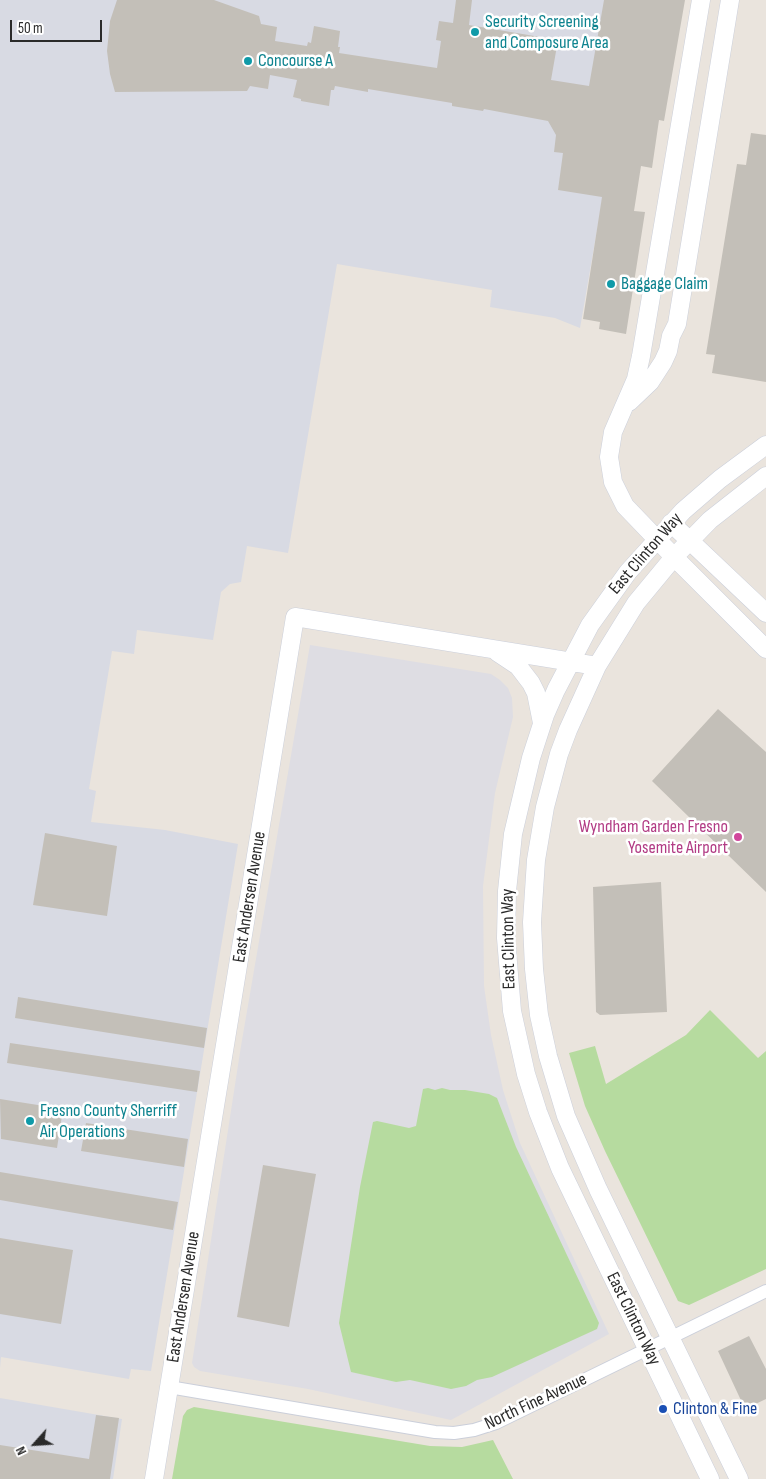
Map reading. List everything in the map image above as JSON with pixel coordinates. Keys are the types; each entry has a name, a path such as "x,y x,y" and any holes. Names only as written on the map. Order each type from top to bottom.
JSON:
{"main road":[{"path":"701,0 641,356 636,379 613,432 609,458 613,482 624,506 766,648"},
{"path":"624,407 650,382 663,362 676,324 730,0"},
{"name":"East Clinton Way","path":"710,1479 544,1131 531,1092 512,1011 507,965 506,917 509,862 524,784 542,723 556,690 590,625 614,589 671,523 720,478 766,445"},
{"name":"East Clinton Way","path":"739,1479 576,1140 559,1095 546,1048 538,1008 532,947 532,922 536,860 545,807 559,754 576,709 597,666 636,603 689,541 718,513 766,476"},
{"path":"671,523 766,613"},
{"name":"East Andersen Avenue","path":"154,1479 295,617 597,666"},
{"path":"493,649 518,666 526,675 536,693 542,723"},
{"path":"506,917 523,1019 528,1032 536,1042 546,1048"}],"street":[{"name":"North Fine Avenue","path":"170,1387 435,1432 454,1433 474,1430 496,1423 766,1290"}],"shaded area":[{"path":"0,0 637,0 580,328 555,318 490,307 492,290 337,264 288,553 247,546 241,582 230,584 221,592 213,640 137,630 134,654 112,651 89,789 96,791 91,822 165,830 238,844 151,1371 131,1369 129,1379 1,1357 0,1368"},
{"path":"310,645 491,674 508,688 512,698 513,717 495,793 483,886 484,986 491,1035 503,1090 520,1143 609,1334 451,1420 308,1389 200,1371 192,1363 241,1046"},
{"path":"0,1398 122,1419 113,1479 0,1479"}],"green space":[{"path":"710,1010 758,1058 766,1051 766,1269 689,1305 678,1301 605,1151 585,1106 569,1053 595,1046 606,1084 686,1035"},
{"path":"442,1088 465,1090 489,1094 497,1098 516,1147 599,1323 597,1329 492,1377 451,1389 410,1380 396,1382 351,1372 339,1323 360,1187 373,1122 377,1121 409,1128 416,1126 423,1089 435,1090"},
{"path":"194,1407 430,1446 462,1447 493,1440 513,1479 172,1479 183,1416 187,1410"}],"building":[{"path":"117,0 214,0 259,16 261,24 277,27 275,41 307,46 308,42 311,43 314,26 340,31 339,53 437,68 441,41 436,40 439,21 453,23 456,0 472,0 469,25 558,40 551,80 589,86 604,0 685,0 664,121 659,120 652,168 641,166 634,211 645,212 626,334 599,329 600,322 583,319 602,197 558,190 563,153 554,152 556,135 548,121 484,109 483,111 452,106 452,103 368,89 368,92 335,86 334,90 331,90 329,106 301,101 301,99 293,97 297,80 270,75 268,89 250,86 247,91 115,92 107,51 110,21"},
{"path":"751,133 766,135 766,382 712,373 715,355 706,354 737,164 746,165"},
{"name":"Wyndham Garden Fresno Yosemite Airport","path":"718,709 766,752 766,892 652,781"},
{"path":"45,833 117,846 107,916 33,905"},
{"path":"661,882 667,1012 600,1015 596,1012 593,887"},
{"path":"18,997 207,1028 204,1048 15,1018"},
{"path":"10,1043 200,1071 197,1092 7,1063"},
{"name":"Fresno County Sherriff Air Operations","path":"0,1099 63,1109 57,1148 1,1139"},
{"path":"86,1123 188,1139 184,1167 81,1151"},
{"path":"263,1165 316,1174 289,1327 237,1317"},
{"path":"0,1172 178,1202 173,1230 0,1200"},
{"path":"0,1238 73,1250 61,1324 0,1314"},
{"path":"749,1336 766,1369 766,1399 745,1409 718,1351"},
{"path":"96,1415 119,1418 110,1479 0,1479 0,1445 89,1459"}],"place":[{"name":"Security Screening and Composure Area","path":"475,32"},
{"name":"Concourse A","path":"248,61"},
{"name":"Baggage Claim","path":"611,284"},
{"name":"Wyndham Garden Fresno Yosemite Airport","path":"738,837"},
{"name":"Fresno County Sherriff Air Operations","path":"30,1121"},
{"name":"Clinton & Fine","path":"663,1409"}]}
